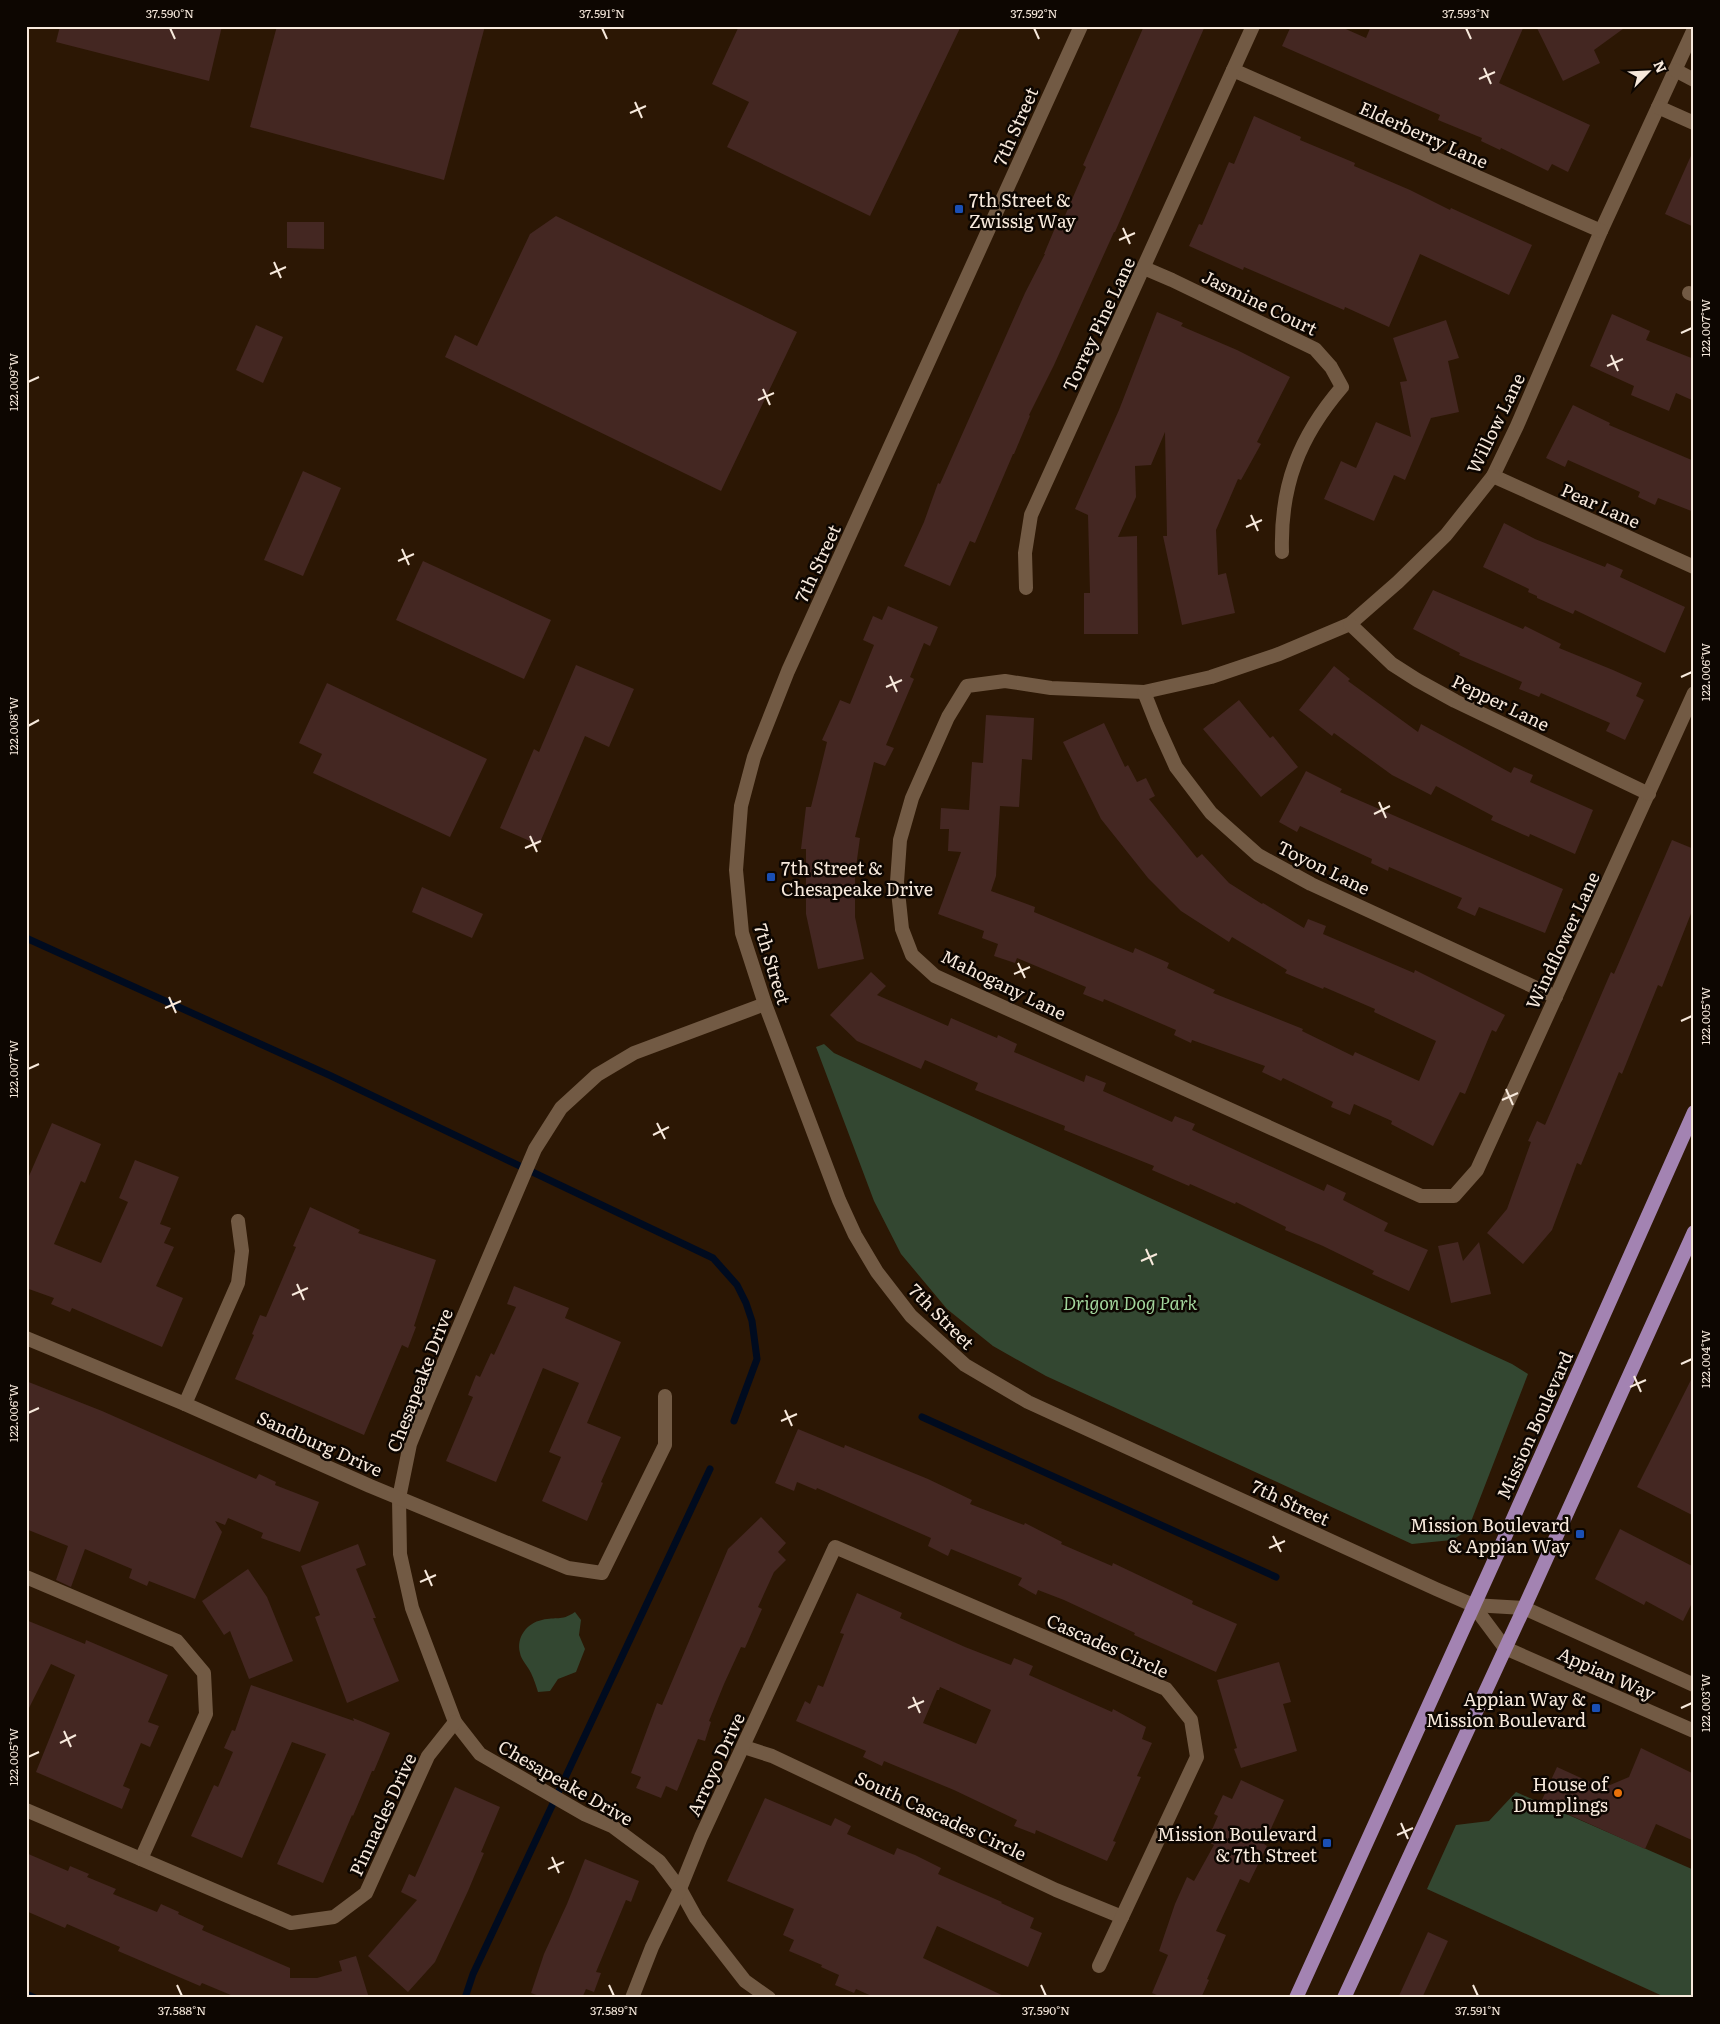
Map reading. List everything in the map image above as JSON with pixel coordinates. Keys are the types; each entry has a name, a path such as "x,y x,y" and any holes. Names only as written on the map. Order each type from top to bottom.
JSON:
{"main road":[{"name":"Mission Boulevard","path":"1296,1998 1500,1548 1694,1112"},
{"path":"1344,1998 1524,1608 1694,1232"}],"street":[{"name":"7th Street","path":"1081,26 788,671 754,757 741,806 736,870 742,933 765,1004 838,1200 855,1235 876,1272 911,1316 965,1365 1028,1402 1473,1605 1524,1608"},
{"name":"Torrey Pine Lane","path":"1026,588 1025,552 1031,515 1253,26"},
{"name":"Willow Lane","path":"1144,692 1211,677 1280,654 1350,624 1398,582 1446,535 1493,476 1517,426 1601,231 1694,29"},
{"name":"Elderberry Lane","path":"1233,70 1601,231"},
{"path":"1675,70 1694,80"},
{"path":"1658,107 1694,123"},
{"name":"Jasmine Court","path":"1144,268 1314,349 1331,367 1342,387 1323,409 1303,444 1288,485 1281,522 1282,552"},
{"name":"Pear Lane","path":"1493,476 1694,567"},
{"name":"Pepper Lane","path":"1350,624 1392,664 1417,680 1455,701 1649,794"},
{"name":"Mahogany Lane","path":"1144,692 1051,688 1005,681 967,686 948,717 912,798 900,840 897,882 902,929 912,955 935,976 1422,1196 1454,1196"},
{"name":"Toyon Lane","path":"1144,692 1156,726 1176,767 1212,813 1258,855 1311,884 1556,997"},
{"name":"Windflower Lane","path":"1454,1196 1477,1170 1694,693"},
{"name":"Chesapeake Drive","path":"765,1004 634,1053 597,1075 561,1108 535,1149 410,1444 399,1498 400,1554 412,1608 455,1722 480,1754 584,1814 612,1826 659,1861 680,1889 696,1918 745,1981 769,1998"},
{"path":"185,1404 238,1283 242,1251 238,1221"},
{"name":"Sandburg Drive","path":"26,1338 185,1404 399,1498 568,1568 602,1573 665,1444 665,1396"},
{"name":"Arroyo Drive","path":"632,1998 652,1947 680,1889 701,1837 835,1547"},
{"name":"Cascades Circle","path":"835,1547 1166,1689 1191,1720 1197,1757 1099,1966"},
{"path":"26,1577 177,1641 204,1673 206,1714 141,1859"},
{"name":"7th Street","path":"1473,1605 1505,1648"},
{"name":"Appian Way","path":"1524,1608 1694,1685"},
{"name":"Appian Way","path":"1505,1648 1694,1731"},
{"name":"Pinnacles Drive","path":"26,1810 291,1923 334,1917 366,1893 428,1756 455,1722"},
{"name":"South Cascades Circle","path":"744,1747 772,1756 1056,1890 1122,1917"}],"green space":[{"name":"Drigon Dog Park","path":"824,1044 834,1053 1512,1364 1528,1374 1472,1519 1462,1534 1452,1540 1412,1544 1046,1376 993,1346 947,1309 901,1254 874,1201 816,1047"},
{"path":"575,1612 581,1620 579,1635 585,1649 576,1672 558,1679 550,1691 538,1692 531,1673 521,1656 519,1647 521,1636 532,1624 547,1619 562,1618"},
{"path":"1516,1792 1694,1870 1694,1998 1667,1998 1427,1889 1456,1825 1489,1821"}],"building":[{"path":"60,26 222,26 209,81 56,42"},
{"path":"277,26 485,26 444,180 250,127"},
{"path":"739,26 961,26 870,216 727,147 749,102 712,84"},
{"path":"1144,26 1205,26 1115,232 1029,415 975,543 970,541 950,586 904,566 924,522 938,483 940,484 1025,293 1045,254 1060,216 1064,218 1086,167 1083,165"},
{"path":"1291,26 1339,26 1366,38 1371,26 1524,26 1499,83 1590,125 1568,172 1552,164 1548,171 1501,148 1500,150 1481,141 1482,138 1438,120 1440,115 1282,46"},
{"path":"1536,26 1627,26 1594,50 1600,63 1563,81"},
{"path":"1254,116 1301,137 1300,140 1355,163 1354,166 1532,245 1509,295 1420,254 1389,327 1345,307 1344,310 1244,267 1243,270 1189,246 1199,224 1202,225 1229,162 1234,164"},
{"path":"1694,149 1694,227 1665,214"},
{"path":"556,216 797,332 721,491 445,357 455,335 477,346 530,234"},
{"path":"287,222 324,222 324,249 287,248"},
{"path":"1157,312 1183,323 1181,326 1237,350 1290,377 1257,442 1261,444 1241,480 1238,479 1216,530 1218,575 1226,573 1235,613 1182,625 1163,536 1167,536 1165,432 1151,465 1135,466 1136,497 1118,537 1137,536 1138,634 1084,634 1084,593 1090,593 1088,515 1075,509 1119,410"},
{"path":"1612,314 1650,331 1646,340 1694,359 1694,401 1676,393 1669,411 1631,395 1634,386 1590,366"},
{"path":"1446,320 1459,358 1448,361 1459,412 1431,418 1405,480 1394,475 1374,521 1324,499 1341,461 1356,468 1376,422 1411,437 1400,382 1407,381 1393,338"},
{"path":"256,325 283,337 263,383 236,370"},
{"path":"1573,405 1610,423 1609,425 1694,461 1694,512 1658,498 1655,505 1638,497 1640,492 1568,460 1565,467 1546,458"},
{"path":"303,471 341,488 303,576 264,560"},
{"path":"1504,523 1535,539 1605,567 1607,563 1623,570 1620,577 1685,607 1665,653 1575,610 1573,614 1537,598 1537,596 1528,592 1529,589 1483,567"},
{"path":"423,561 551,620 524,679 396,620"},
{"path":"1433,590 1523,629 1525,626 1561,644 1559,648 1642,683 1636,696 1644,700 1625,740 1606,731 1610,723 1541,693 1539,697 1519,689 1522,682 1459,655 1460,653 1413,629"},
{"path":"888,606 938,627 930,646 924,643 910,677 914,679 886,745 894,748 885,766 874,762 855,837 860,838 855,874 855,917 864,959 818,969 806,914 806,849 801,849 806,807 811,807 827,742 822,740 840,700 850,704 874,645 863,640 873,616 882,620"},
{"path":"576,665 634,689 609,747 585,736 539,845 500,828 534,749 539,752"},
{"path":"1334,666 1350,679 1348,681 1418,732 1421,724 1511,773 1514,767 1533,775 1530,782 1593,810 1575,854 1530,834 1529,837 1491,820 1493,816 1436,786 1431,795 1392,775 1334,733 1332,736 1299,710"},
{"path":"327,683 487,759 450,837 313,773 322,754 299,743"},
{"path":"1239,700 1270,738 1273,736 1298,767 1261,797 1203,729"},
{"path":"986,715 1034,718 1032,760 1022,759 1019,807 1000,806 996,876 991,891 1035,907 1034,912 1133,953 1135,948 1169,963 1167,968 1215,990 1213,993 1303,1029 1302,1031 1353,1056 1355,1052 1419,1081 1436,1041 1374,1012 1375,1009 1285,973 1287,970 1232,937 1229,942 1181,911 1148,878 1101,819 1063,742 1104,723 1125,767 1128,765 1137,782 1146,778 1155,796 1149,799 1197,858 1202,854 1229,883 1304,928 1308,919 1326,926 1323,934 1414,973 1415,970 1505,1015 1496,1032 1492,1030 1465,1094 1460,1092 1433,1146 1391,1124 1392,1121 1354,1104 1350,1115 1331,1107 1333,1102 1283,1078 1281,1081 1262,1072 1265,1066 1192,1040 1191,1043 1174,1035 1176,1030 1104,999 1103,1002 1083,994 1086,987 1017,958 1015,963 994,956 998,944 982,938 984,931 938,914 961,852 948,851 949,829 940,829 941,808 969,810 972,762 983,763"},
{"path":"1306,771 1342,789 1340,792 1563,889 1545,933 1479,907 1475,916 1457,908 1462,898 1389,867 1388,871 1371,863 1372,859 1300,826 1297,832 1279,822"},
{"path":"1672,840 1694,849 1694,906 1662,987 1658,985 1622,1074 1619,1072 1581,1165 1577,1163 1552,1230 1523,1264 1487,1233 1507,1209 1531,1142 1528,1141 1537,1121 1545,1125 1611,972 1614,974"},
{"path":"422,887 483,914 472,938 412,912"},
{"path":"871,972 886,986 877,995 948,1026 951,1018 997,1038 998,1035 1017,1044 1014,1052 1084,1082 1086,1075 1106,1083 1103,1091 1172,1122 1175,1116 1195,1124 1192,1130 1324,1191 1327,1184 1346,1193 1343,1200 1388,1223 1384,1231 1428,1250 1409,1291 1372,1274 1374,1271 1285,1230 1286,1227 1236,1202 1235,1204 1190,1184 1189,1186 1152,1170 1154,1166 1064,1130 1065,1126 975,1090 978,1083 925,1060 921,1069 857,1041 830,1015"},
{"path":"52,1123 101,1144 85,1183 81,1181 54,1244 101,1263 128,1202 119,1198 135,1160 179,1177 160,1224 171,1228 164,1243 174,1247 156,1286 183,1298 162,1347 72,1308 70,1312 51,1304 54,1298 26,1288 26,1183"},
{"path":"310,1207 360,1230 358,1233 436,1260 408,1348 402,1345 364,1435 235,1379 254,1335 252,1334 260,1315 266,1317 296,1247 293,1246"},
{"path":"1458,1242 1463,1261 1479,1242 1491,1294 1451,1303 1438,1246"},
{"path":"514,1286 569,1308 565,1318 621,1342 587,1423 621,1437 601,1482 603,1483 587,1521 542,1501 561,1457 549,1452 579,1383 543,1368 496,1482 446,1461 473,1397 468,1395 476,1375 480,1377 491,1353 494,1355 516,1307 507,1304"},
{"path":"1694,1374 1694,1516 1637,1487"},
{"path":"26,1381 102,1411 256,1479 259,1474 276,1482 275,1485 319,1502 300,1552 261,1538 263,1533 228,1518 225,1525 215,1521 222,1532 195,1599 149,1581 147,1586 129,1578 132,1569 85,1549 71,1587 56,1580 68,1546 26,1529"},
{"path":"798,1429 844,1448 845,1445 928,1479 972,1500 970,1504 1024,1525 1025,1523 1062,1542 1061,1544 1112,1566 1113,1563 1193,1601 1192,1604 1237,1624 1216,1672 1134,1635 1135,1633 1064,1600 1038,1590 1036,1595 1018,1585 1022,1578 951,1549 948,1556 928,1546 931,1538 817,1488 816,1490 797,1482 794,1491 775,1483"},
{"path":"761,1517 786,1543 778,1552 786,1560 774,1572 758,1607 762,1609 745,1648 741,1647 724,1684 709,1721 711,1722 705,1741 698,1739 677,1791 666,1786 661,1798 636,1788 641,1777 631,1773 657,1703 662,1705 728,1549"},
{"path":"1620,1529 1694,1567 1694,1599 1683,1621 1646,1601 1644,1605 1595,1579"},
{"path":"358,1544 366,1565 356,1569 376,1618 373,1618 399,1681 347,1703 315,1617 320,1615 301,1566"},
{"path":"248,1569 267,1597 293,1661 249,1679 230,1631 224,1635 202,1601"},
{"path":"857,1593 902,1613 900,1618 965,1647 1011,1665 1014,1658 1033,1666 1029,1675 1112,1712 1113,1709 1146,1727 1142,1739 1152,1743 1137,1776 1141,1777 1113,1841 1116,1842 1107,1861 1036,1830 1035,1834 1014,1826 1017,1820 954,1790 884,1761 882,1766 863,1757 866,1751 796,1721 805,1701 810,1704 818,1685 823,1687 844,1634 840,1633","holes":["940,1687 991,1710 976,1744 923,1723"]},
{"path":"26,1620 85,1644 86,1640 168,1675 148,1722 159,1726 150,1747 141,1743 123,1786 130,1789 122,1809 36,1772 75,1675 51,1664 26,1714"},
{"path":"1279,1662 1291,1702 1283,1704 1297,1751 1241,1768 1234,1749 1237,1748 1217,1680"},
{"path":"251,1685 354,1721 353,1718 390,1733 323,1883 277,1864 326,1754 292,1742 242,1858 191,1836 214,1785 218,1787 233,1752 224,1748 232,1730 235,1731"},
{"path":"1641,1748 1694,1774 1694,1841 1656,1824 1645,1849 1541,1802 1557,1767 1603,1788 1629,1777"},
{"path":"1241,1780 1284,1800 1264,1844 1267,1846 1249,1883 1240,1879 1216,1931 1226,1935 1201,1998 1164,1998 1152,1993 1168,1955 1159,1951 1175,1904 1187,1877 1194,1881 1214,1845 1207,1841 1218,1816 1214,1814 1223,1795 1232,1799"},
{"path":"455,1787 500,1807 481,1852 484,1853 435,1962 408,1992 368,1956 417,1900 401,1892 409,1874 415,1877"},
{"path":"765,1798 831,1826 835,1818 851,1826 847,1834 894,1855 897,1848 915,1855 941,1868 938,1874 1034,1918 1030,1928 1042,1933 1028,1967 937,1926 923,1958 1008,1998 876,1998 856,1989 854,1993 835,1985 839,1975 821,1967 822,1965 789,1951 794,1940 783,1935 794,1909 727,1881"},
{"path":"26,1853 68,1871 70,1866 89,1874 87,1877 116,1889 113,1894 157,1912 161,1904 179,1912 178,1914 204,1926 202,1930 290,1968 290,1978 317,1978 342,1971 339,1961 356,1956 369,1998 238,1998 202,1983 200,1986 118,1951 120,1947 67,1924 65,1928 26,1911"},
{"path":"585,1859 639,1881 631,1902 626,1900 596,1972 601,1973 594,1992 586,1989 582,1998 545,1998 531,1993 544,1954"},
{"path":"1428,1932 1448,1941 1422,1998 1398,1998"}],"waterway":[{"path":"26,938 329,1075 713,1258 737,1285 746,1303 752,1321 757,1359 734,1421"},
{"path":"922,1417 1276,1577"},
{"path":"465,1998 473,1974 710,1469"},
{"path":"26,1994 35,1998"}],"place":[{"name":"7th Street & Zwissig Way","path":"959,209"},
{"name":"7th Street & Chesapeake Drive","path":"771,877"},
{"name":"Mission Boulevard & Appian Way","path":"1580,1534"},
{"name":"Appian Way & Mission Boulevard","path":"1596,1708"},
{"name":"House of Dumplings","path":"1618,1793"},
{"name":"Mission Boulevard & 7th Street","path":"1327,1843"}]}
